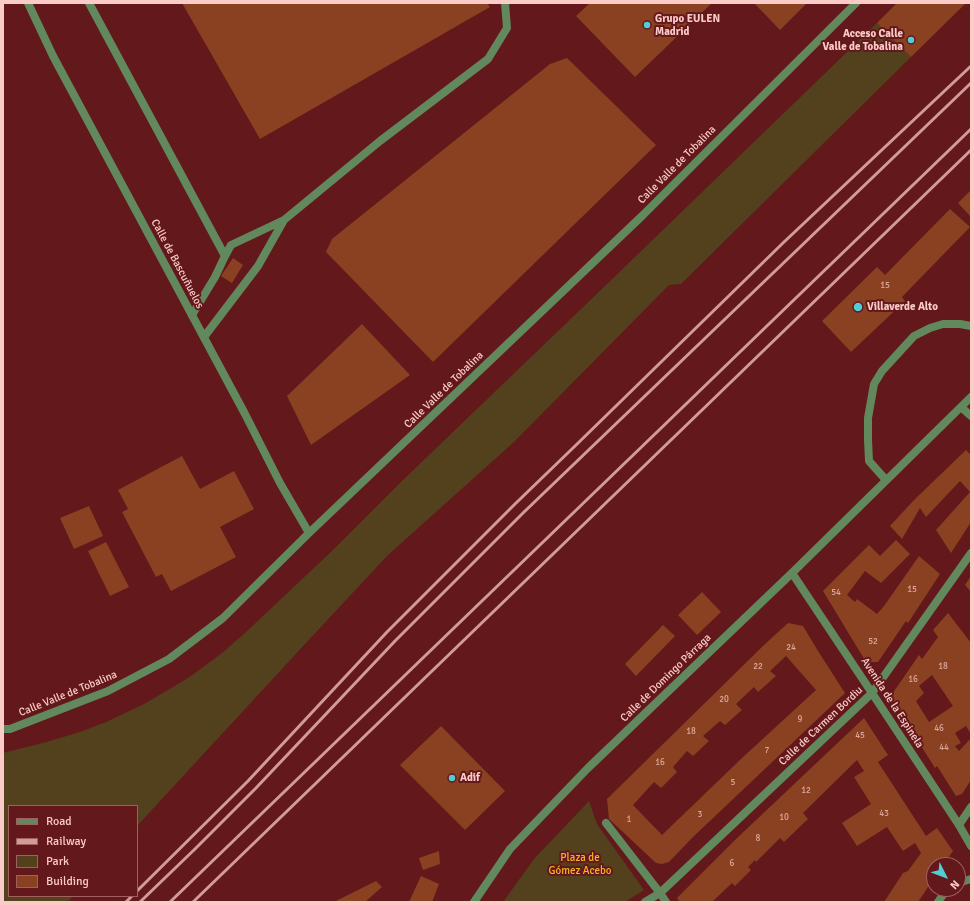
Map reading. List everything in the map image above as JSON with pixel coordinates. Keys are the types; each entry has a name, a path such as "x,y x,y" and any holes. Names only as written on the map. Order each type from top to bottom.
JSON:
{"street":[{"name":"Calle de Bascuñuelos","path":"28,3 54,56 245,414 280,483 309,533"},
{"path":"89,3 225,256"},
{"path":"192,315 215,277 231,246 284,220 380,141 488,59 508,28 505,3"},
{"name":"Calle Valle de Tobalina","path":"3,729 17,726 108,691 169,658 223,618 309,533 642,216 856,3"},
{"path":"204,337 258,266 284,220"},
{"path":"886,480 869,461 868,418 874,384 882,371 914,336 930,328 943,324 960,324 971,326"},
{"name":"Calle de Domingo Párraga","path":"474,902 510,849 588,768 792,573 971,397"},
{"path":"962,407 971,416"},
{"name":"Calle de Carmen Bordiu","path":"645,902 660,893 872,693 971,553"},
{"name":"Avenida de la Espinela","path":"792,573 971,846"},
{"path":"958,825 971,807"},
{"path":"606,823 666,902"}],"green space":[{"path":"877,23 911,57 681,284 669,285 514,442 388,555 138,825 138,805 8,805 8,897 72,897 68,902 3,902 3,753 80,732 106,722 144,704 168,690 191,676 222,653 334,549 403,480"},
{"name":"Plaza de Gómez Acebo","path":"589,801 597,824 644,890 625,902 503,902 534,859"}],"building":[{"path":"182,3 487,3 490,7 260,139"},
{"path":"590,3 712,3 635,77 576,16"},
{"path":"754,3 807,3 780,30"},
{"name":"Acceso Calle Valle de Tobalina","path":"897,3 966,3 911,57 877,23"},
{"path":"567,58 656,145 433,362 326,252 332,239 550,64"},
{"path":"971,190 971,217 958,203"},
{"path":"950,209 970,227 902,297 905,301 851,352 822,321 877,267 885,275"},
{"path":"233,258 243,265 232,283 221,276"},
{"path":"362,324 410,375 311,445 287,396"},
{"path":"966,450 971,455 971,522 951,553 936,530 970,492 960,481 926,517 920,508 902,539 890,526 914,500"},
{"path":"182,456 200,489 234,471 254,509 220,527 236,557 171,591 162,574 156,577 122,512 128,509 118,490"},
{"path":"89,506 103,536 74,549 60,518"},
{"path":"896,540 910,554 881,583 865,571 847,595 855,602 857,599 877,614 919,556 940,574 908,623 906,621 878,662 866,662 823,591 869,545 880,556"},
{"path":"106,542 129,587 110,596 88,551"},
{"path":"971,576 971,592 965,585"},
{"path":"702,592 721,612 697,635 678,615"},
{"path":"948,613 971,643 971,734 966,726 955,733 961,743 955,746 959,751 971,738 971,780 962,794 956,796 937,766 935,768 890,697 919,655 922,659 938,637 933,630","holes":["932,675 953,706 929,722 916,701 924,693 919,686"]},
{"path":"788,623 803,626 845,693 692,838 669,862 662,864 656,863 609,819 607,799","holes":["786,656 816,690 742,758 662,835 633,805 654,782 661,788 677,772 673,767 687,751 693,756 709,741 703,736 720,721 725,725 742,710 736,704 754,687 758,692 776,676 770,671"]},
{"path":"663,625 675,636 636,676 625,664"},
{"path":"864,718 888,755 878,762 926,836 937,828 953,851 949,857 926,857 926,890 918,902 884,902 903,873 908,871 921,853 915,843 903,851 887,827 857,846 842,823 871,804 854,777 864,771 857,760 803,813 808,819 784,842 780,838 756,862 755,860 748,867 751,870 735,886 732,883 712,902 680,902 677,898 735,840"},
{"name":"Adif","path":"441,726 505,791 465,830 400,765"},
{"path":"439,851 440,864 423,870 419,858"},
{"path":"421,876 439,884 432,902 409,902"},
{"path":"376,881 382,887 365,902 334,902"}],"railway":[{"path":"138,890 248,781 387,632 515,504 784,242 971,66"},
{"path":"140,902 256,788 395,641 523,513 971,83"},
{"path":"170,902 971,129"},
{"path":"193,902 971,150"},
{"path":"126,902 131,897"}],"place":[{"name":"Grupo EULEN Madrid","path":"647,25"},
{"name":"Acceso Calle Valle de Tobalina","path":"911,40"},
{"name":"Villaverde Alto","path":"858,307"},
{"name":"Adif","path":"452,778"}]}
